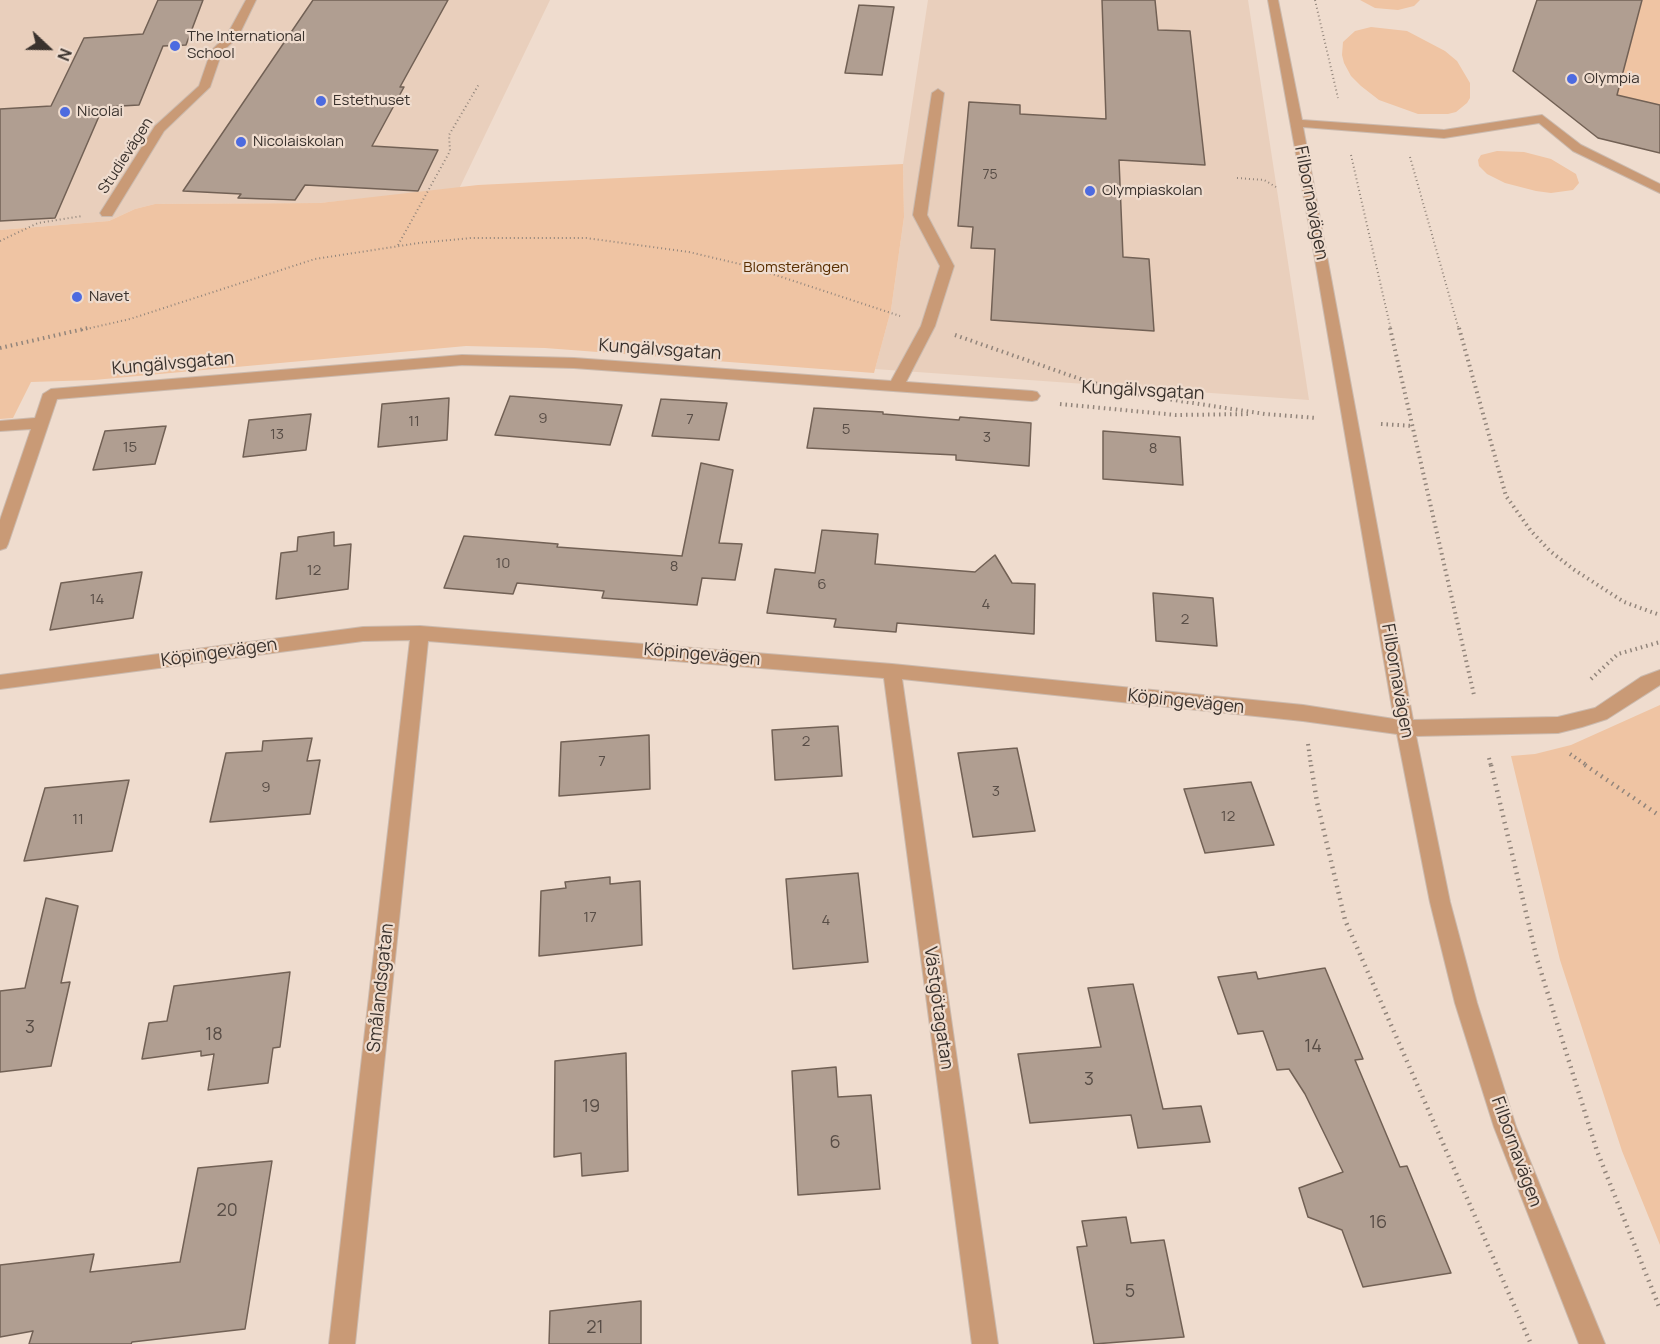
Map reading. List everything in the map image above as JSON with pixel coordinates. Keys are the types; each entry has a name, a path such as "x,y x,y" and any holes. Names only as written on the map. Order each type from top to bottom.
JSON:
{"street":[{"name":"Studievägen","path":"107,213 159,129 204,87 217,51 232,37 250,0"},
{"name":"Filbornavägen","path":"1274,0 1405,728 1440,902 1466,1003 1505,1127 1592,1344"},
{"path":"896,386 928,326 947,266 920,215 938,93"},
{"path":"1296,123 1444,134 1542,119 1577,148 1660,189"},
{"name":"Kungälvsgatan","path":"41,423 51,394 462,360 574,363 1032,396"},
{"path":"0,426 41,423 0,544"},
{"name":"Köpingevägen","path":"0,682 363,634 420,633 892,671 1303,713 1405,728 1481,728 1558,725 1600,714 1647,682 1660,677"},
{"name":"Smålandsgatan","path":"342,1344 420,633"},
{"name":"Västgötagatan","path":"892,671 985,1344"}],"path":[{"path":"1315,0 1474,697 1482,699"},
{"path":"398,246 450,151 449,135 479,84"},
{"path":"1402,131 1506,496 1531,531 1573,569 1624,602 1660,615"},
{"path":"1237,178 1264,180 1281,190"},
{"path":"0,241 38,223 107,213"},
{"path":"0,348 130,319 315,259 398,246 471,238 574,238 689,252 748,266 928,326"},
{"name":"Kungälvsgatan","path":"928,326 1086,381 1141,395 1265,414 1154,413 1068,406 1032,396"},
{"path":"1587,682 1618,654 1660,642"},
{"path":"1303,713 1317,802 1345,920 1531,1344"},
{"path":"1528,726 1660,816"},
{"path":"1481,728 1537,958 1597,1151 1660,1309"}],"shaded area":[{"name":"Nicolaiskolan","path":"0,0 550,0 459,189 320,203 155,204 135,209 109,221 0,230"},
{"name":"Olympiaskolan","path":"928,0 1248,0 1309,400 875,369 891,310 904,217 903,164"}],"green space":[{"path":"1360,0 1420,0 1414,6 1398,10 1375,8"},
{"name":"Olympia","path":"1537,0 1660,0 1660,153 1598,138 1513,71"},
{"path":"1371,27 1407,31 1445,51 1457,61 1470,83 1470,98 1467,103 1456,112 1448,114 1418,114 1379,100 1361,86 1351,76 1344,63 1343,42 1355,31"},
{"path":"1497,151 1524,152 1551,159 1576,174 1579,183 1573,190 1551,193 1505,183 1487,174 1479,166 1478,160 1481,155"},
{"name":"Blomsterängen","path":"903,164 904,217 891,310 874,373 545,348 466,346 94,380 31,382 13,418 0,419 0,230 109,221 135,209 155,204 320,203 478,185"},
{"path":"1660,705 1660,1245 1622,1151 1560,960 1511,756 1535,754 1571,745"}],"building":[{"name":"Nicolai","path":"158,0 203,0 186,45 163,46 139,105 103,107 55,218 0,221 0,109 51,106 84,38 143,34"},
{"name":"Estethuset","path":"313,0 448,0 400,87 404,87 372,146 438,150 418,191 305,185 295,200 238,198 241,194 183,191"},
{"path":"1102,0 1155,0 1158,30 1190,31 1205,165 1119,160 1123,257 1149,259 1154,331 991,320 995,249 971,248 973,227 958,226 969,102 1020,105 1020,114 1106,119"},
{"name":"Olympia","path":"1537,0 1642,0 1617,95 1660,105 1660,153 1598,138 1513,71"},
{"path":"859,5 894,7 882,75 845,73"},
{"path":"510,396 622,405 610,445 495,435"},
{"path":"449,398 447,440 378,447 382,404"},
{"path":"661,399 727,403 719,440 652,436"},
{"path":"814,408 959,420 960,417 1031,423 1029,466 956,460 956,455 807,448"},
{"path":"311,414 306,450 243,457 249,420"},
{"path":"166,426 155,464 93,470 105,431"},
{"path":"1103,431 1180,437 1183,485 1103,479"},
{"path":"701,463 733,470 719,543 742,544 735,580 702,578 697,605 602,598 604,591 517,583 513,594 444,588 464,536 558,544 557,547 682,556"},
{"path":"822,530 878,534 875,564 975,572 995,555 1012,583 1035,584 1034,634 897,623 896,632 834,627 836,619 767,613 775,569 815,573"},
{"path":"334,532 334,546 351,544 348,589 276,599 281,553 297,551 298,537"},
{"path":"142,572 133,618 50,630 61,583"},
{"path":"1153,593 1213,598 1217,646 1156,641"},
{"path":"838,726 842,776 775,780 772,730"},
{"path":"649,735 650,789 559,796 561,742"},
{"path":"312,738 307,761 320,760 310,814 210,822 226,753 262,751 263,741"},
{"path":"1017,748 1035,831 973,837 958,753"},
{"path":"129,780 112,851 24,861 45,788"},
{"path":"1251,782 1274,845 1205,853 1184,789"},
{"path":"858,873 868,962 793,969 786,879"},
{"path":"610,877 610,884 640,881 642,945 539,956 541,891 566,888 565,882"},
{"path":"46,898 78,906 61,983 70,982 51,1066 0,1072 0,991 25,988"},
{"path":"1325,968 1363,1059 1355,1060 1400,1167 1407,1166 1451,1273 1363,1287 1342,1230 1308,1217 1299,1188 1343,1172 1305,1094 1289,1069 1277,1070 1263,1031 1238,1034 1218,977 1256,972 1258,979"},
{"path":"290,972 280,1047 273,1048 268,1083 208,1090 214,1054 201,1056 201,1051 142,1059 149,1023 167,1021 174,986"},
{"path":"1133,984 1163,1109 1201,1106 1210,1142 1138,1148 1131,1115 1030,1123 1018,1054 1101,1047 1088,988"},
{"path":"626,1053 628,1171 582,1176 581,1153 554,1157 555,1061"},
{"path":"836,1067 838,1097 871,1095 880,1189 798,1195 792,1071"},
{"path":"272,1161 245,1329 132,1342 131,1344 29,1344 33,1331 0,1337 0,1265 94,1254 90,1272 180,1262 198,1168"},
{"path":"1126,1217 1131,1243 1164,1240 1184,1337 1094,1344 1077,1247 1087,1246 1082,1221"},
{"path":"641,1301 641,1344 549,1344 550,1311"}],"place":[{"name":"The International School","path":"175,46"},
{"name":"Olympia","path":"1572,79"},
{"name":"Estethuset","path":"321,101"},
{"name":"Nicolai","path":"65,112"},
{"name":"Nicolaiskolan","path":"241,142"},
{"name":"Olympiaskolan","path":"1090,191"},
{"name":"Navet","path":"77,297"}]}
